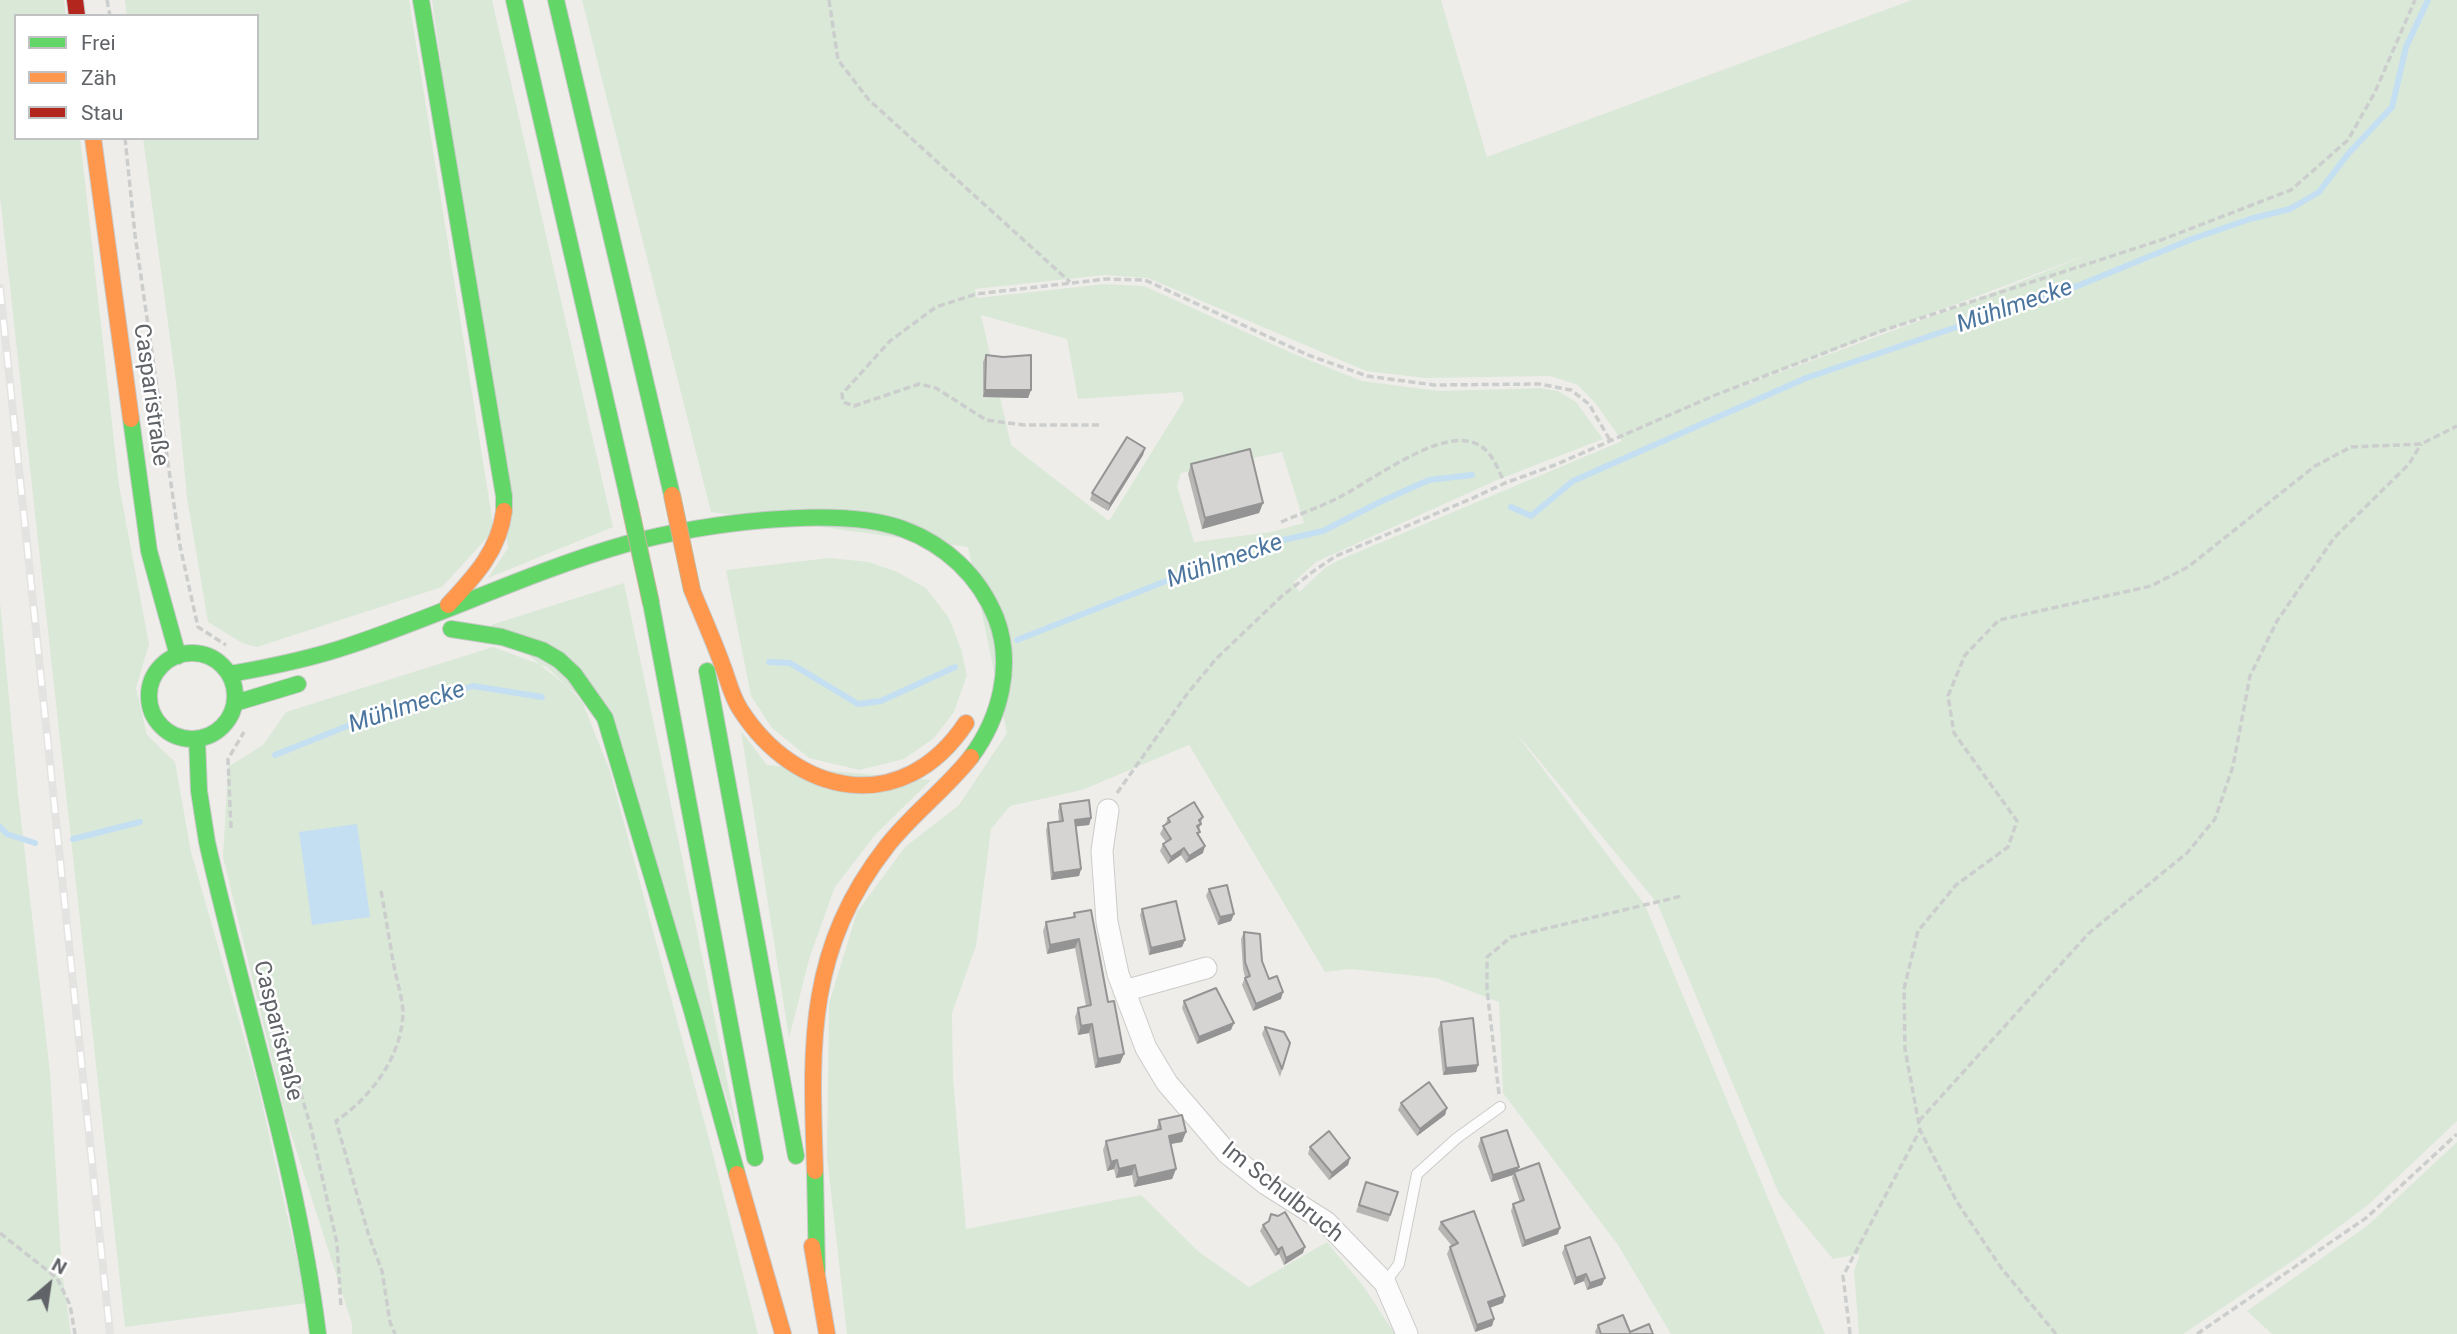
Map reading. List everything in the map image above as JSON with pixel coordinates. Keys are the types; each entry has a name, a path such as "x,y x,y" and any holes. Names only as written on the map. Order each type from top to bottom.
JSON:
{"main road":[{"path":"421,0 502,475 504,504 503,525 490,556 442,612"},
{"path":"514,0 651,603 758,1171"},
{"path":"556,0 692,590 827,1334"},
{"name":"Casparistraße","path":"93,140 149,551 178,656"},
{"path":"230,674 275,667 358,645 570,561 684,531 785,521 881,523 910,531 953,557 985,594 995,615 1004,655 1001,695 995,717 984,739 963,769 943,791 911,818 863,882 839,929 820,987 811,1065 817,1271"},
{"path":"626,569 698,554"},
{"path":"692,590 732,696 743,714 767,746 809,774 836,783 859,785 887,783 911,775 934,761 951,744 965,725 973,707"},
{"path":"477,620 445,632 522,641 540,648 560,660 578,677 605,718 692,1011 758,1253 786,1334"},
{"path":"189,653 209,657 230,674 235,703 222,727 211,736 186,739 166,730 155,718 149,700 152,681 164,665 178,656 189,653"},
{"path":"235,703 308,681"},
{"name":"Casparistraße","path":"197,739 196,765 208,845 301,1217 318,1334"},
{"path":"768,1226 786,1334"}],"street":[{"name":"Im Schulbruch","path":"1108,810 1102,851 1107,922 1124,991 1146,1048 1167,1083 1227,1153 1266,1184 1326,1222 1385,1283 1407,1334"},
{"path":"1124,991 1206,968"}],"lane":[{"path":"1385,1283 1399,1264 1417,1174 1457,1138 1500,1107"}],"path":[{"path":"829,0 838,60 869,100 1070,282"},
{"path":"1108,810 1200,678 1240,635 1301,580 1336,556 1504,483 1611,442 1713,396 1881,331 2161,240 2291,190 2348,140 2375,92 2415,0"},
{"path":"125,140 135,236 180,546 198,627 227,646"},
{"path":"1099,425 1024,425 986,420 936,388 919,384 854,406 843,402 842,394 890,341 936,307 976,294 1106,279 1145,280 1308,355 1367,376 1434,385 1539,384 1571,390 1589,404 1611,442"},
{"path":"2056,1334 2002,1269 1957,1202 1920,1130 1905,1049 1905,989 1918,931 1956,885 2008,846 2017,821 1954,733 1948,696 1965,655 1999,620 2151,586 2188,567 2315,466 2351,447 2421,444 2457,426"},
{"path":"1281,522 1336,499 1425,449 1454,441 1467,441 1488,451 1504,483"},
{"path":"1919,1121 2089,933 2187,853 2215,819 2233,766 2250,676 2277,621 2334,538 2409,464 2421,444"},
{"path":"231,835 228,759 247,728"},
{"path":"381,891 403,1013 399,1037 389,1064 372,1088 352,1110 336,1121 369,1236 382,1271 390,1322 395,1334"},
{"path":"1500,1107 1487,989 1487,957 1511,937 1682,896"},
{"path":"274,1000 311,1128 334,1230 341,1308"},
{"path":"1850,1334 1843,1276 1920,1130"},
{"path":"2197,1334 2366,1218 2457,1133"},
{"path":"0,1233 57,1278 70,1305 75,1334"}],"green space":[{"path":"0,0 64,0 66,14 14,14 14,140 80,140 119,485 149,644 136,688 147,735 175,762 191,852 258,1086 307,1303 125,1327 0,197"},
{"path":"125,0 409,0 494,530 442,587 257,647 242,643 208,622 187,498 176,383 143,140 259,140 259,14 127,14"},
{"path":"432,0 492,0 613,527 488,578 508,548"},
{"path":"582,0 1441,0 1487,157 1912,0 2457,0 2457,1121 2368,1205 2297,1258 2183,1334 1859,1334 1854,1271 1860,1254 1833,1259 1779,1194 1657,903 1513,729 1645,905 1825,1334 1671,1334 1618,1245 1503,1093 1499,1002 1436,978 1350,969 1325,972 1189,745 1082,790 1010,806 991,829 976,946 952,1013 953,1078 966,1229 1141,1195 1199,1252 1249,1287 1327,1242 1364,1287 1395,1334 847,1334 827,1157 829,1003 857,912 905,847 959,805 1007,733 968,547 711,512","holes":["2094,252 1965,304 1740,386","1105,275 1148,278 1366,371 1425,378 1550,376 1578,385 1596,404 1622,441 1339,560 1325,568 1299,592 1294,582 1316,562 1497,480 1603,439 1576,402 1558,391 1540,388 1439,391 1362,381 1294,354 1144,286 1105,284 977,298 975,289","981,315 1067,339 1078,399 1182,392 1184,400 1109,521 1011,445","1282,452 1304,523 1271,532 1194,542 1177,486 1181,473"]},
{"path":"829,558 869,562 897,572 926,588 949,618 961,649 967,675 954,712 934,738 904,759 859,770 809,758 772,728 751,696 726,570"},
{"path":"624,583 740,1144 616,726 491,625"},
{"path":"0,602 18,793 50,1073 62,1272 71,1334 0,1334"},
{"path":"493,647 547,667 582,701 610,771 713,1154 758,1334 352,1334 352,1324 286,1118 223,857 228,767 263,745 286,712"},
{"path":"741,731 767,765 931,780 875,835 835,887 810,956 789,1038"},
{"path":"2457,1142 2457,1334 2272,1334 2247,1311 2367,1226"}],"water":[{"path":"357,824 370,917 312,925 299,832"}],"building":[{"path":"986,355 1031,355 1031,390 985,390"},
{"path":"1127,437 1145,448 1110,504 1092,493"},
{"path":"1250,449 1263,503 1205,518 1191,464"},
{"path":"1089,800 1091,818 1075,820 1081,869 1053,873 1048,823 1063,821 1060,804"},
{"path":"1194,802 1203,817 1199,820 1201,824 1197,826 1200,832 1197,833 1205,846 1189,856 1184,848 1171,857 1163,844 1171,839 1163,826 1170,822 1168,818"},
{"path":"1227,885 1234,914 1220,917 1209,889"},
{"path":"1176,901 1185,940 1151,948 1142,909"},
{"path":"1091,910 1108,1002 1114,1001 1124,1054 1098,1059 1092,1024 1081,1026 1078,1008 1091,1005 1079,939 1050,945 1046,922 1075,917 1074,913"},
{"path":"1244,932 1260,934 1262,961 1269,979 1277,976 1283,992 1256,1004 1245,978 1250,976 1245,962"},
{"path":"1216,988 1234,1023 1199,1037 1184,1001"},
{"path":"1473,1018 1478,1065 1446,1068 1441,1022"},
{"path":"1265,1027 1284,1032 1290,1043 1282,1069"},
{"path":"1429,1082 1447,1108 1420,1129 1401,1103"},
{"path":"1182,1115 1186,1132 1169,1136 1176,1169 1138,1178 1135,1165 1119,1169 1117,1160 1111,1162 1106,1141 1161,1129 1159,1120"},
{"path":"1507,1130 1519,1167 1493,1175 1481,1138"},
{"path":"1329,1131 1350,1158 1332,1173 1310,1147"},
{"path":"1539,1163 1560,1228 1525,1241 1513,1204 1524,1200 1514,1172"},
{"path":"1366,1182 1398,1192 1390,1215 1359,1205"},
{"path":"1474,1211 1505,1296 1488,1302 1494,1319 1477,1325 1450,1247 1458,1243 1441,1222"},
{"path":"1285,1212 1305,1247 1286,1258 1282,1247 1278,1250 1263,1225 1269,1221 1271,1214 1278,1216"},
{"path":"1590,1237 1605,1278 1590,1283 1586,1274 1576,1278 1565,1246"},
{"path":"1623,1315 1630,1332 1649,1324 1653,1334 1601,1334 1598,1325"}],"waterway":[{"name":"Mühlmecke","path":"1511,507 1531,516 1573,481 1806,378 2075,287 2192,239 2250,219 2290,209 2319,192 2348,154 2392,107 2406,47 2428,0"},
{"name":"Mühlmecke","path":"1017,640 1252,547 1323,531 1429,480 1472,475"},
{"name":"Mühlmecke","path":"769,662 790,663 858,704 881,701 955,667"},
{"name":"Mühlmecke","path":"275,755 365,719 473,686 542,697"},
{"name":"Mühlmecke","path":"73,839 140,822"},
{"path":"0,827 7,834 35,843"}],"railway":[{"path":"0,288 110,1334"}],"traffic: fast":[{"path":"421,0 504,496 504,511"},
{"path":"514,0 629,502"},
{"path":"556,0 672,495"},
{"path":"131,419 149,551 178,656"},
{"path":"629,502 651,603"},
{"path":"230,674 334,651 556,567 626,544 727,524 841,518 903,529 933,544 959,564 989,603 1001,636 1004,672 990,725 971,757"},
{"path":"651,603 755,1158"},
{"path":"451,629 502,637 542,650 559,660 574,674 605,718 737,1174"},
{"path":"192,653 208,657 222,666 231,680 235,696 231,712 222,726 208,735 192,739 176,735 162,726 153,712 149,696 153,680 162,666 176,657 192,653"},
{"path":"707,671 796,1156"},
{"path":"235,703 298,684"},
{"path":"197,739 199,791 207,842 297,1209 318,1334"},
{"path":"815,1171 817,1271"}],"traffic: slow":[{"path":"93,140 131,419"},
{"path":"672,495 692,590"},
{"path":"448,605 476,574 491,551 504,511"},
{"path":"692,590 740,709 763,739 790,762 820,777 850,785 882,784 912,773 940,753 966,723"},
{"path":"815,1171 814,1041 827,962 841,924 860,885 887,846 971,757"},
{"path":"737,1174 783,1334"},
{"path":"812,1246 827,1334"}],"traffic: jam":[{"path":"75,0 77,14"}]}
